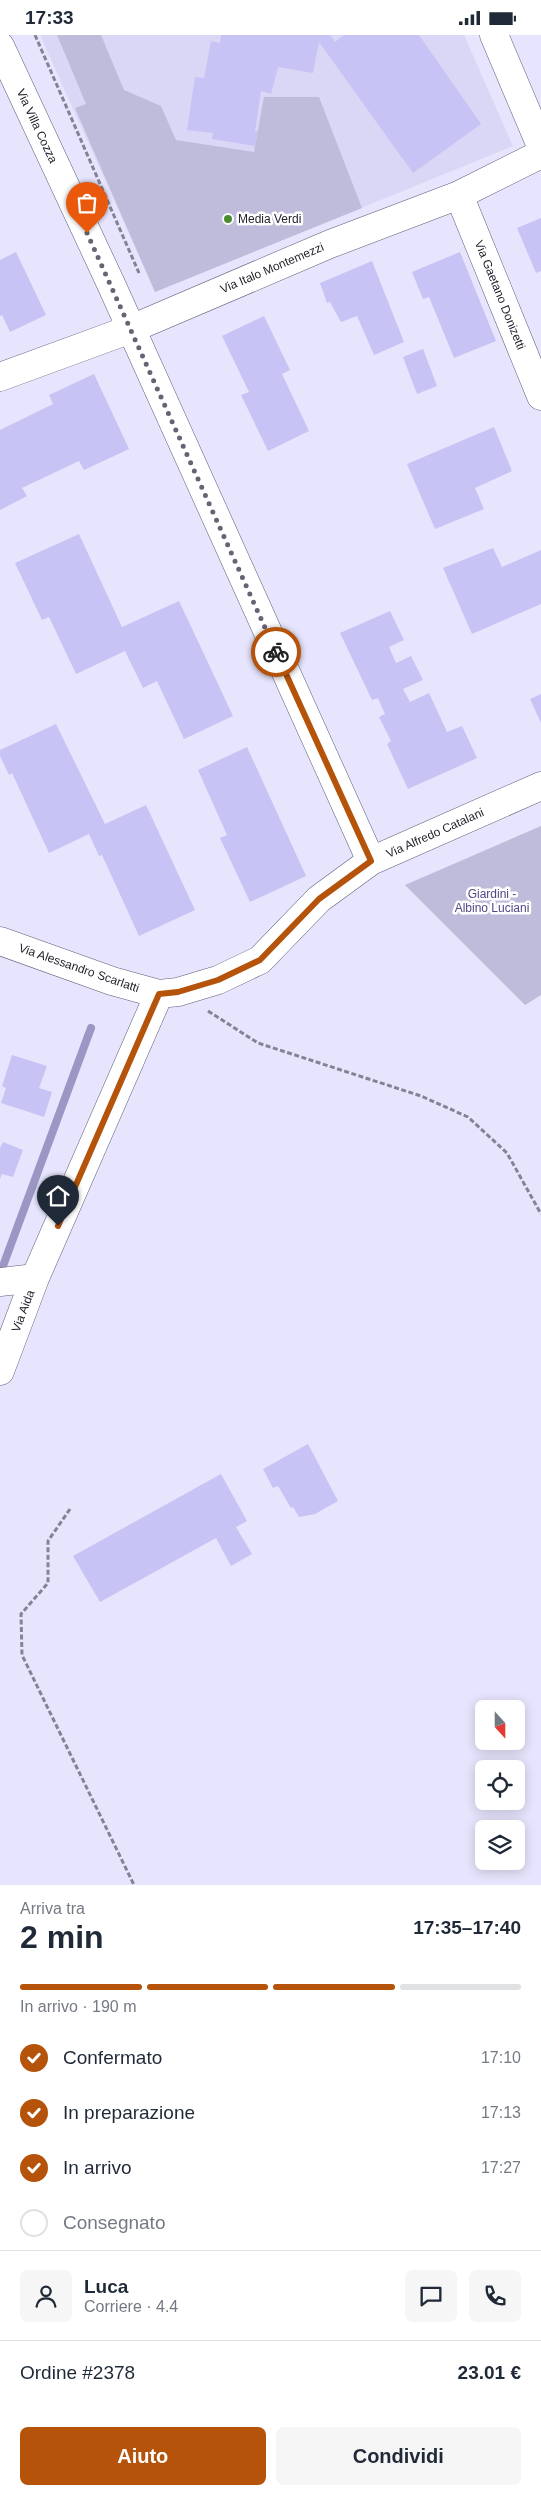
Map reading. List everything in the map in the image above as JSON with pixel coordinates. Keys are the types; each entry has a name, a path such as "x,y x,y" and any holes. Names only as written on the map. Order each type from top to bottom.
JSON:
{"street":[{"path":"494,35 541,146"},
{"name":"Via Villa Cozza","path":"0,46 131,329 371,861"},
{"name":"Via Italo Montemezzi","path":"0,377 131,329 330,244 459,195 541,154"},
{"name":"Via Gaetano Donizetti","path":"459,195 541,396"},
{"name":"Via Alfredo Catalani","path":"169,993 218,980 260,960 319,899 371,861 541,786"},
{"name":"Via Alessandro Scarlatti","path":"0,941 112,981 169,993"},
{"name":"Via Aida","path":"0,1371 35,1278 169,993"},
{"name":"Via Aida","path":"0,1282 35,1278"}],"path":[{"path":"35,35 139,273"},
{"path":"169,993 258,1043 421,1096 468,1117 507,1153 541,1214"},
{"path":"70,1509 48,1541 48,1583 21,1614 22,1655 134,1885"}],"shaded area":[{"name":"Media Verdi","path":"40,35 464,35 513,146 155,292"}],"green space":[{"path":"57,35 101,35 124,90 161,106 176,140 254,152 264,97 319,97 362,208 155,292 75,108 86,104"},
{"name":"Giardini - Albino Luciani","path":"541,826 541,995 525,1005 405,885"}],"building":[{"path":"221,35 330,35 335,42 344,35 419,35 481,124 413,173 319,42 313,73 278,67 271,94 261,91 255,131 258,131 255,146 212,139 213,133 187,130 195,77 204,78 211,41 220,43"},
{"path":"541,218 541,271 536,273 517,228"},
{"path":"16,252 46,315 10,332 2,315 0,316 0,260"},
{"path":"460,252 496,341 454,358 429,297 423,299 412,272"},
{"path":"372,261 404,342 374,355 357,316 341,322 330,302 327,303 320,283"},
{"path":"264,316 290,370 282,374 309,431 268,451 241,395 249,392 222,336"},
{"path":"423,349 437,386 417,394 403,357"},
{"path":"94,374 129,449 84,470 79,461 22,488 27,496 0,510 0,430 53,404 49,395"},
{"path":"494,427 512,471 475,488 484,509 435,529 407,464"},
{"path":"79,534 122,627 179,601 233,716 184,739 157,681 143,688 125,651 76,674 49,617 42,620 15,563"},
{"path":"493,548 502,567 541,550 541,604 472,634 443,568"},
{"path":"390,611 404,640 389,647 396,663 411,656 423,680 403,689 410,702 429,693 447,732 462,726 477,758 408,789 387,744 391,741 379,717 385,714 378,698 372,700 340,633"},
{"path":"541,694 541,723 530,699"},
{"path":"56,724 105,824 146,805 195,910 139,936 102,855 99,856 89,834 49,853 12,773 9,775 0,756 0,750"},
{"path":"247,747 306,876 250,902 220,838 227,835 198,770"},
{"path":"12,1055 47,1066 39,1088 52,1092 44,1117 1,1103 6,1088 2,1086"},
{"path":"3,1142 23,1150 13,1177 2,1174 0,1179 0,1148"},
{"path":"308,1444 338,1501 315,1514 299,1517 293,1507 291,1508 278,1486 273,1488 263,1469"},
{"path":"221,1474 247,1521 236,1527 252,1554 231,1566 216,1538 100,1602 73,1556"}],"waterway":[{"path":"0,1274 91,1028"}],"way so far":[{"path":"87,233 276,652"}],"place":[{"name":"Media Verdi","path":"228,219"}],"route":[{"path":"58,1226 159,994 178,992 218,980 260,960 319,899 371,861 276,652"}]}
